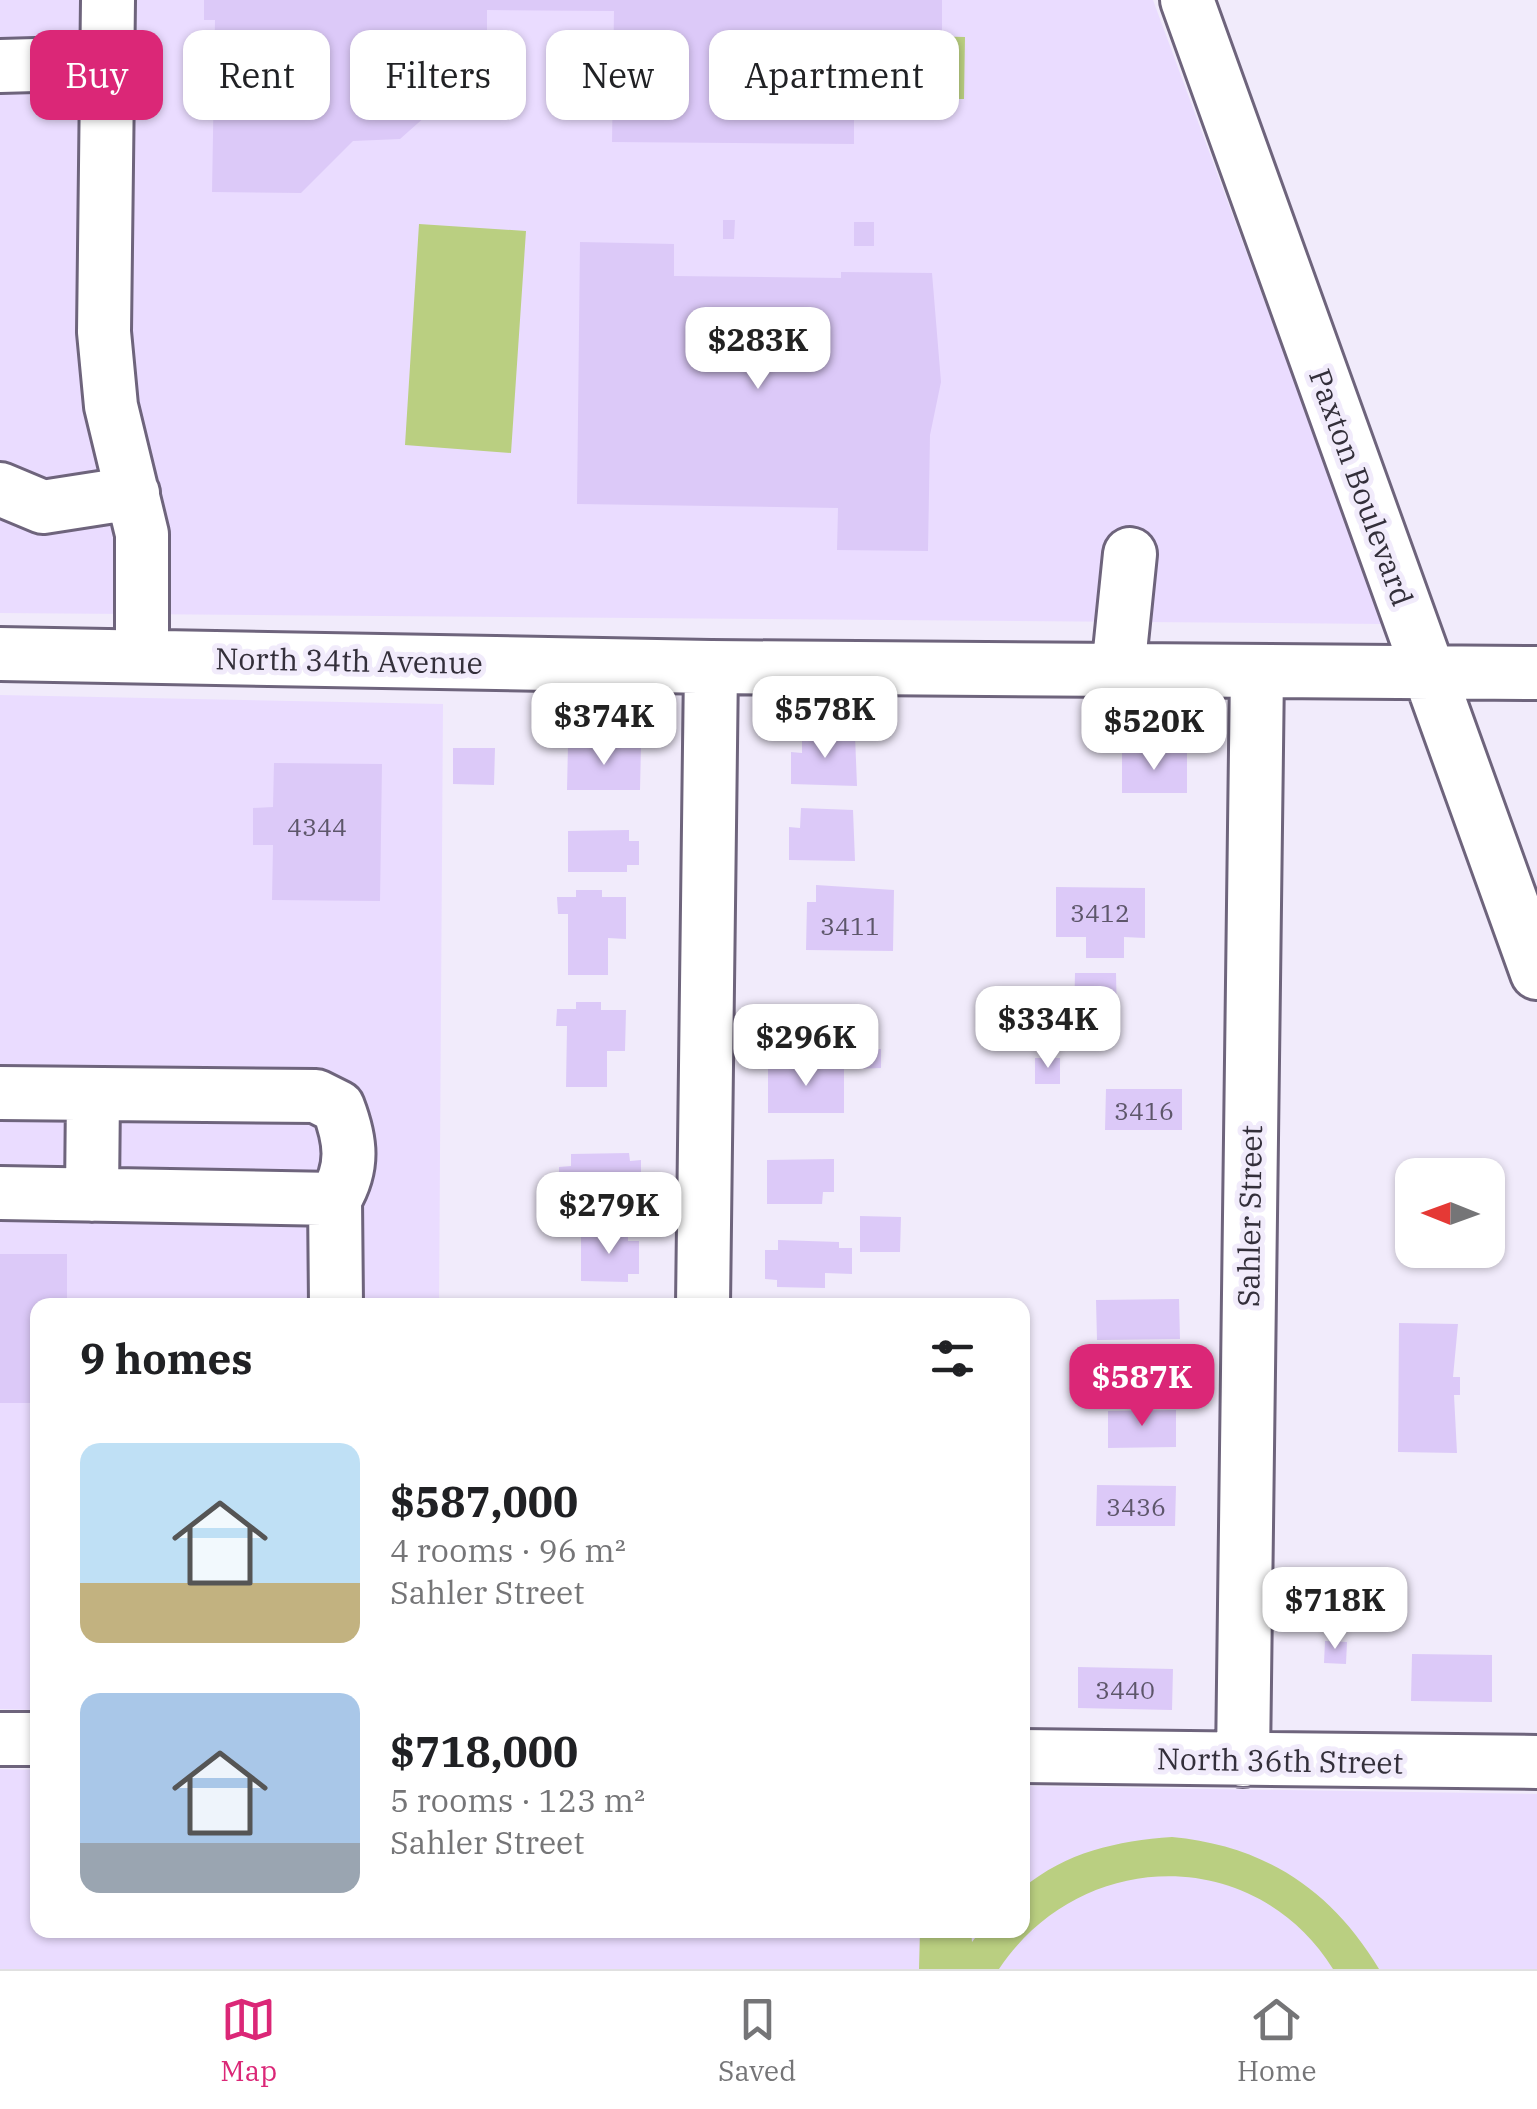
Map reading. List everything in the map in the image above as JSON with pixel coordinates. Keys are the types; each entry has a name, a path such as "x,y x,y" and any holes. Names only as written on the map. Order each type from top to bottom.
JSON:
{"street":[{"path":"108,0 108,30"},
{"name":"Paxton Boulevard","path":"1188,0 1537,974"},
{"path":"0,66 30,65"},
{"path":"106,120 104,332 111,406 133,492 145,582 142,656"},
{"path":"0,488 43,506 133,492"},
{"path":"1118,671 1130,554"},
{"name":"North 34th Avenue","path":"0,654 712,667 1537,673"},
{"path":"704,1298 712,667"},
{"name":"Sahler Street","path":"1243,1760 1257,672"},
{"path":"0,1093 316,1096 338,1107 350,1138 348,1177 335,1199 336,1298"},
{"path":"92,1195 93,1094"},
{"path":"0,1193 335,1199"},
{"path":"0,1738 30,1739"},
{"name":"North 36th Street","path":"1030,1756 1537,1762"}],"shaded area":[{"path":"0,0 1153,0 1384,624 0,613"},
{"path":"0,695 443,704 439,1298 30,1298 30,1710 0,1709"},
{"path":"0,1769 30,1770 30,1938 1030,1938 1030,1786 1537,1794 1537,1969 0,1969"}],"green space":[{"path":"959,37 965,37 964,99 959,99"},
{"path":"419,224 526,231 511,453 405,445"},
{"path":"1172,1837 1206,1842 1266,1862 1317,1894 1360,1941 1379,1969 1333,1969 1299,1928 1259,1899 1214,1882 1167,1876 1119,1883 1074,1900 1030,1933 1030,1883 1075,1857 1132,1842"},
{"path":"920,1938 972,1938 972,1942 975,1938 1025,1938 999,1969 919,1969"}],"building":[{"path":"204,0 942,0 942,30 709,30 709,120 854,120 854,144 612,142 612,120 689,120 689,30 614,30 614,11 487,10 487,30 350,30 350,120 421,120 400,139 353,141 301,193 212,192 213,120 330,120 330,30 215,30 215,20 204,20"},
{"path":"723,220 735,220 734,239 723,239"},
{"path":"854,222 874,222 874,246 854,246"},
{"path":"580,242 674,244 674,276 841,278 841,272 932,273 941,382 930,435 928,551 837,550 838,508 577,504"},
{"path":"802,733 855,735 857,786 791,784 791,752 802,753"},
{"path":"568,745 641,745 640,790 567,790"},
{"path":"453,748 495,748 494,785 453,784"},
{"path":"1122,752 1187,753 1187,793 1122,793"},
{"path":"274,763 382,764 380,901 272,900 273,845 253,845 253,808 273,807"},
{"path":"801,808 853,810 855,861 789,860 789,827 800,828"},
{"path":"629,830 629,841 639,841 639,865 627,865 627,872 568,872 568,831"},
{"path":"816,885 894,890 893,951 806,950 807,902 816,902"},
{"path":"1056,887 1145,888 1145,938 1124,937 1124,958 1086,958 1086,937 1056,937"},
{"path":"576,890 602,890 602,897 626,897 626,939 608,938 608,975 568,975 568,914 558,914 557,897 576,897"},
{"path":"1075,973 1116,973 1117,1019 1074,1019"},
{"path":"576,1002 601,1002 601,1010 626,1010 625,1051 607,1051 607,1087 566,1087 567,1026 556,1026 557,1009 576,1009"},
{"path":"851,1049 881,1049 881,1068 852,1069"},
{"path":"1035,1058 1060,1058 1060,1084 1035,1084"},
{"path":"844,1065 844,1113 768,1113 768,1066"},
{"path":"1106,1089 1182,1089 1182,1130 1105,1130"},
{"path":"629,1153 630,1161 641,1160 641,1185 627,1184 627,1204 570,1205 569,1190 559,1190 559,1167 571,1166 571,1154"},
{"path":"834,1159 834,1192 823,1192 822,1204 767,1204 767,1160"},
{"path":"860,1216 901,1217 900,1252 860,1252"},
{"path":"581,1233 628,1234 628,1241 639,1241 639,1274 628,1274 628,1282 581,1281"},
{"path":"778,1240 839,1242 839,1248 852,1248 852,1274 825,1273 825,1288 777,1287 777,1280 765,1279 765,1250 778,1250"},
{"path":"0,1254 67,1254 67,1298 30,1298 30,1403 0,1403"},
{"path":"1179,1299 1180,1339 1097,1340 1096,1300"},
{"path":"1399,1323 1458,1324 1453,1377 1460,1377 1460,1395 1454,1395 1457,1453 1398,1452"},
{"path":"1176,1410 1176,1447 1108,1448 1108,1411"},
{"path":"1097,1485 1176,1486 1175,1526 1096,1526"},
{"path":"1325,1641 1347,1642 1346,1664 1324,1663"},
{"path":"1412,1654 1492,1655 1492,1702 1411,1701"},
{"path":"1078,1667 1173,1669 1172,1710 1078,1708"}]}
